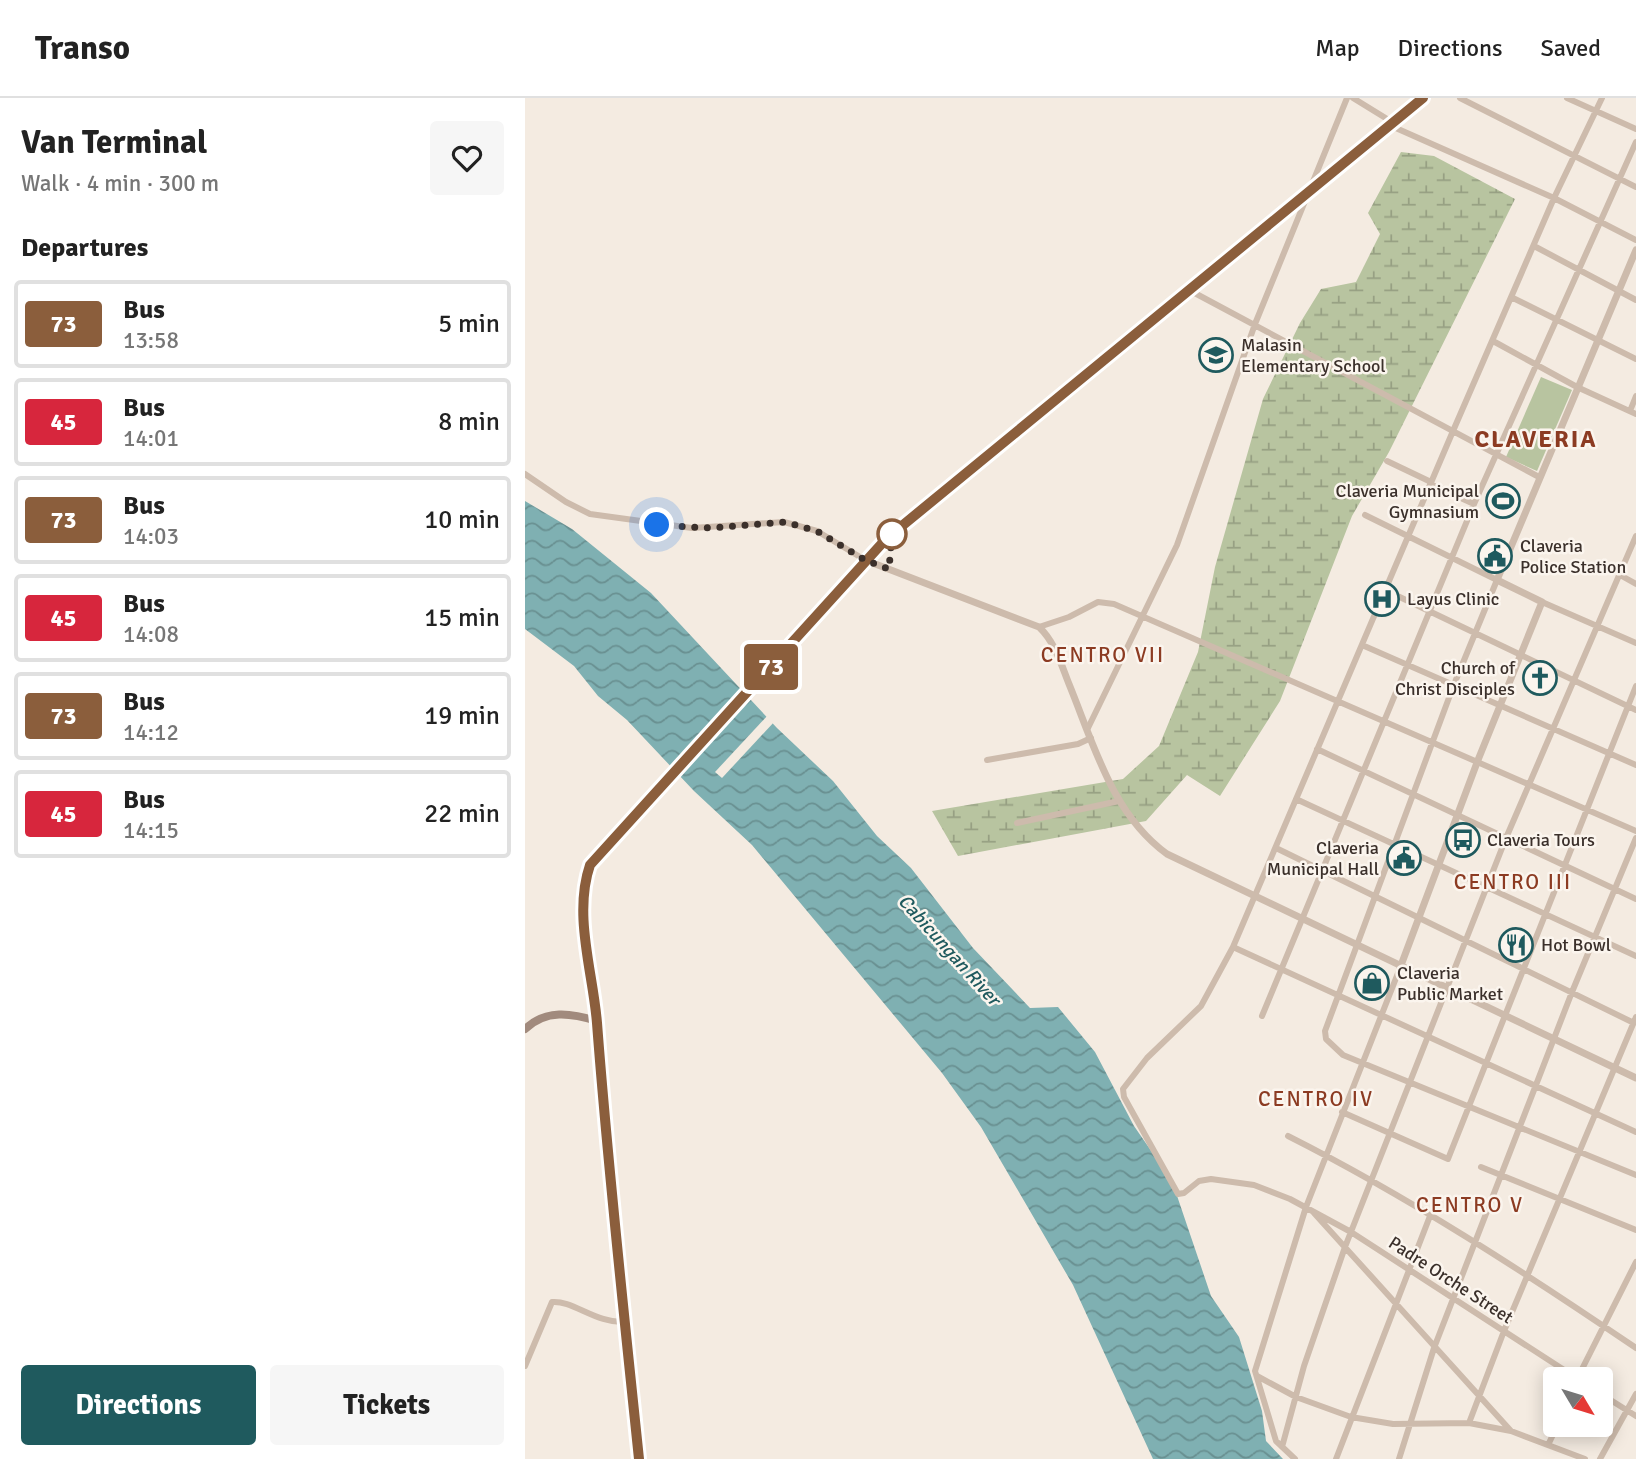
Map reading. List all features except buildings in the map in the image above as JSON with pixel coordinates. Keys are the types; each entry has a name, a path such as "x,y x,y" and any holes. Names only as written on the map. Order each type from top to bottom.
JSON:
{"highway":[{"path":"639,1459 597,1021 585,933 583,885 590,865 599,851 749,692 865,560 896,530 1423,98"}],"main road":[{"path":"525,1029 540,1018 557,1014 572,1014 597,1021"}],"street":[{"path":"1088,729 1177,545 1255,324 1347,98"},
{"path":"1353,98 1391,124 1554,198 1636,240"},
{"path":"1460,98 1636,187"},
{"path":"1567,98 1636,130"},
{"path":"1602,98 1554,198 1453,430 1233,947 1636,1132"},
{"path":"1262,1016 1362,768 1453,559 1474,504 1636,142"},
{"path":"1534,246 1636,300"},
{"path":"1636,250 1538,477 1453,687 1325,1031 1326,1039 1338,1052 1636,1175"},
{"path":"1189,290 1538,477"},
{"path":"1511,297 1636,359"},
{"path":"1493,341 1577,387 1633,413 1636,396"},
{"path":"1387,461 1474,504"},
{"path":"525,474 566,502 590,513 692,528 785,522 817,531 865,560 1039,626 1057,652 1119,801 1143,836 1167,854 1301,920 1636,1078"},
{"path":"1365,515 1542,602 1636,643"},
{"path":"1282,1447 1345,1247 1506,838 1636,536"},
{"path":"1620,575 1636,584"},
{"path":"1385,590 1574,678 1636,710"},
{"path":"1039,626 1069,617 1101,602 1143,616 1636,831"},
{"path":"1295,1459 1276,1441 1255,1371 1342,1112 1542,602"},
{"path":"1362,645 1636,765"},
{"path":"1342,1112 1448,1159 1636,686"},
{"path":"987,760 1078,744 1091,737"},
{"path":"1317,749 1636,899"},
{"path":"1296,799 1636,956"},
{"path":"1017,823 1119,801"},
{"path":"1399,1459 1434,1348 1477,1244 1572,992 1597,938 1636,838"},
{"path":"1276,848 1635,1021 1504,1331 1469,1423"},
{"name":"Padre Orche Street","path":"1233,947 1201,1006 1147,1058 1125,1083 1122,1092 1178,1194 1184,1193 1199,1181 1232,1181 1277,1193 1351,1232 1560,1367"},
{"path":"1288,1136 1373,1181 1477,1244 1636,1348"},
{"path":"1481,1167 1636,1230"},
{"path":"1308,1208 1479,1399 1511,1430"},
{"path":"1336,1459 1430,1216"},
{"path":"1584,1367 1636,1262"},
{"path":"525,1366 552,1302 561,1302 600,1319 626,1322"},
{"path":"1257,1376 1296,1397 1351,1417 1393,1424 1469,1423 1511,1430 1585,1459"},
{"path":"1600,1459 1636,1394"},
{"path":"1613,1402 1636,1416"},
{"path":"1549,1443 1552,1437"}],"green space":[{"path":"1401,152 1434,156 1515,199 1389,452 1352,516 1280,701 1220,796 1187,775 1146,821 958,856 932,811 1123,779 1159,746 1198,652 1215,567 1263,399 1300,323 1321,289 1356,282 1380,234 1368,213"},
{"path":"1541,377 1572,390 1537,471 1506,457"}],"water":[{"name":"Cabicungan River","path":"525,501 572,529 651,593 777,728 833,781 877,836 911,868 973,948 1030,1008 1058,1007 1095,1052 1134,1126 1172,1181 1211,1296 1239,1337 1262,1411 1266,1441 1283,1459 1153,1459 1073,1285 981,1127 942,1073 752,845 694,791 627,720 598,696 574,666 525,629"}],"pier":[{"path":"768,715 775,721 722,778 715,772"}],"bus line":[{"name":"73","path":"639,1459 597,1021 585,933 583,885 590,865 599,851 693,753 886,539 1423,98"}],"place":[{"name":"Malasin Elementary School","path":"1216,355"},
{"name":"Claveria Municipal Gymnasium","path":"1503,501"},
{"name":"Claveria Police Station","path":"1495,556"},
{"name":"Layus Clinic","path":"1382,599"},
{"name":"Church of Christ Disciples","path":"1540,678"},
{"name":"Claveria Tours","path":"1463,840"},
{"name":"Claveria Municipal Hall","path":"1404,858"},
{"name":"Hot Bowl","path":"1516,945"},
{"name":"Claveria Public Market","path":"1372,983"}],"district":[{"name":"CLAVERIA","path":"1536,439"},
{"name":"CENTRO VII","path":"1103,655"},
{"name":"CENTRO III","path":"1513,882"},
{"name":"CENTRO IV","path":"1316,1099"},
{"name":"CENTRO V","path":"1470,1205"}],"route":[{"path":"657,525 710,528 763,521 803,525 865,560 889,569 892,534"}]}
